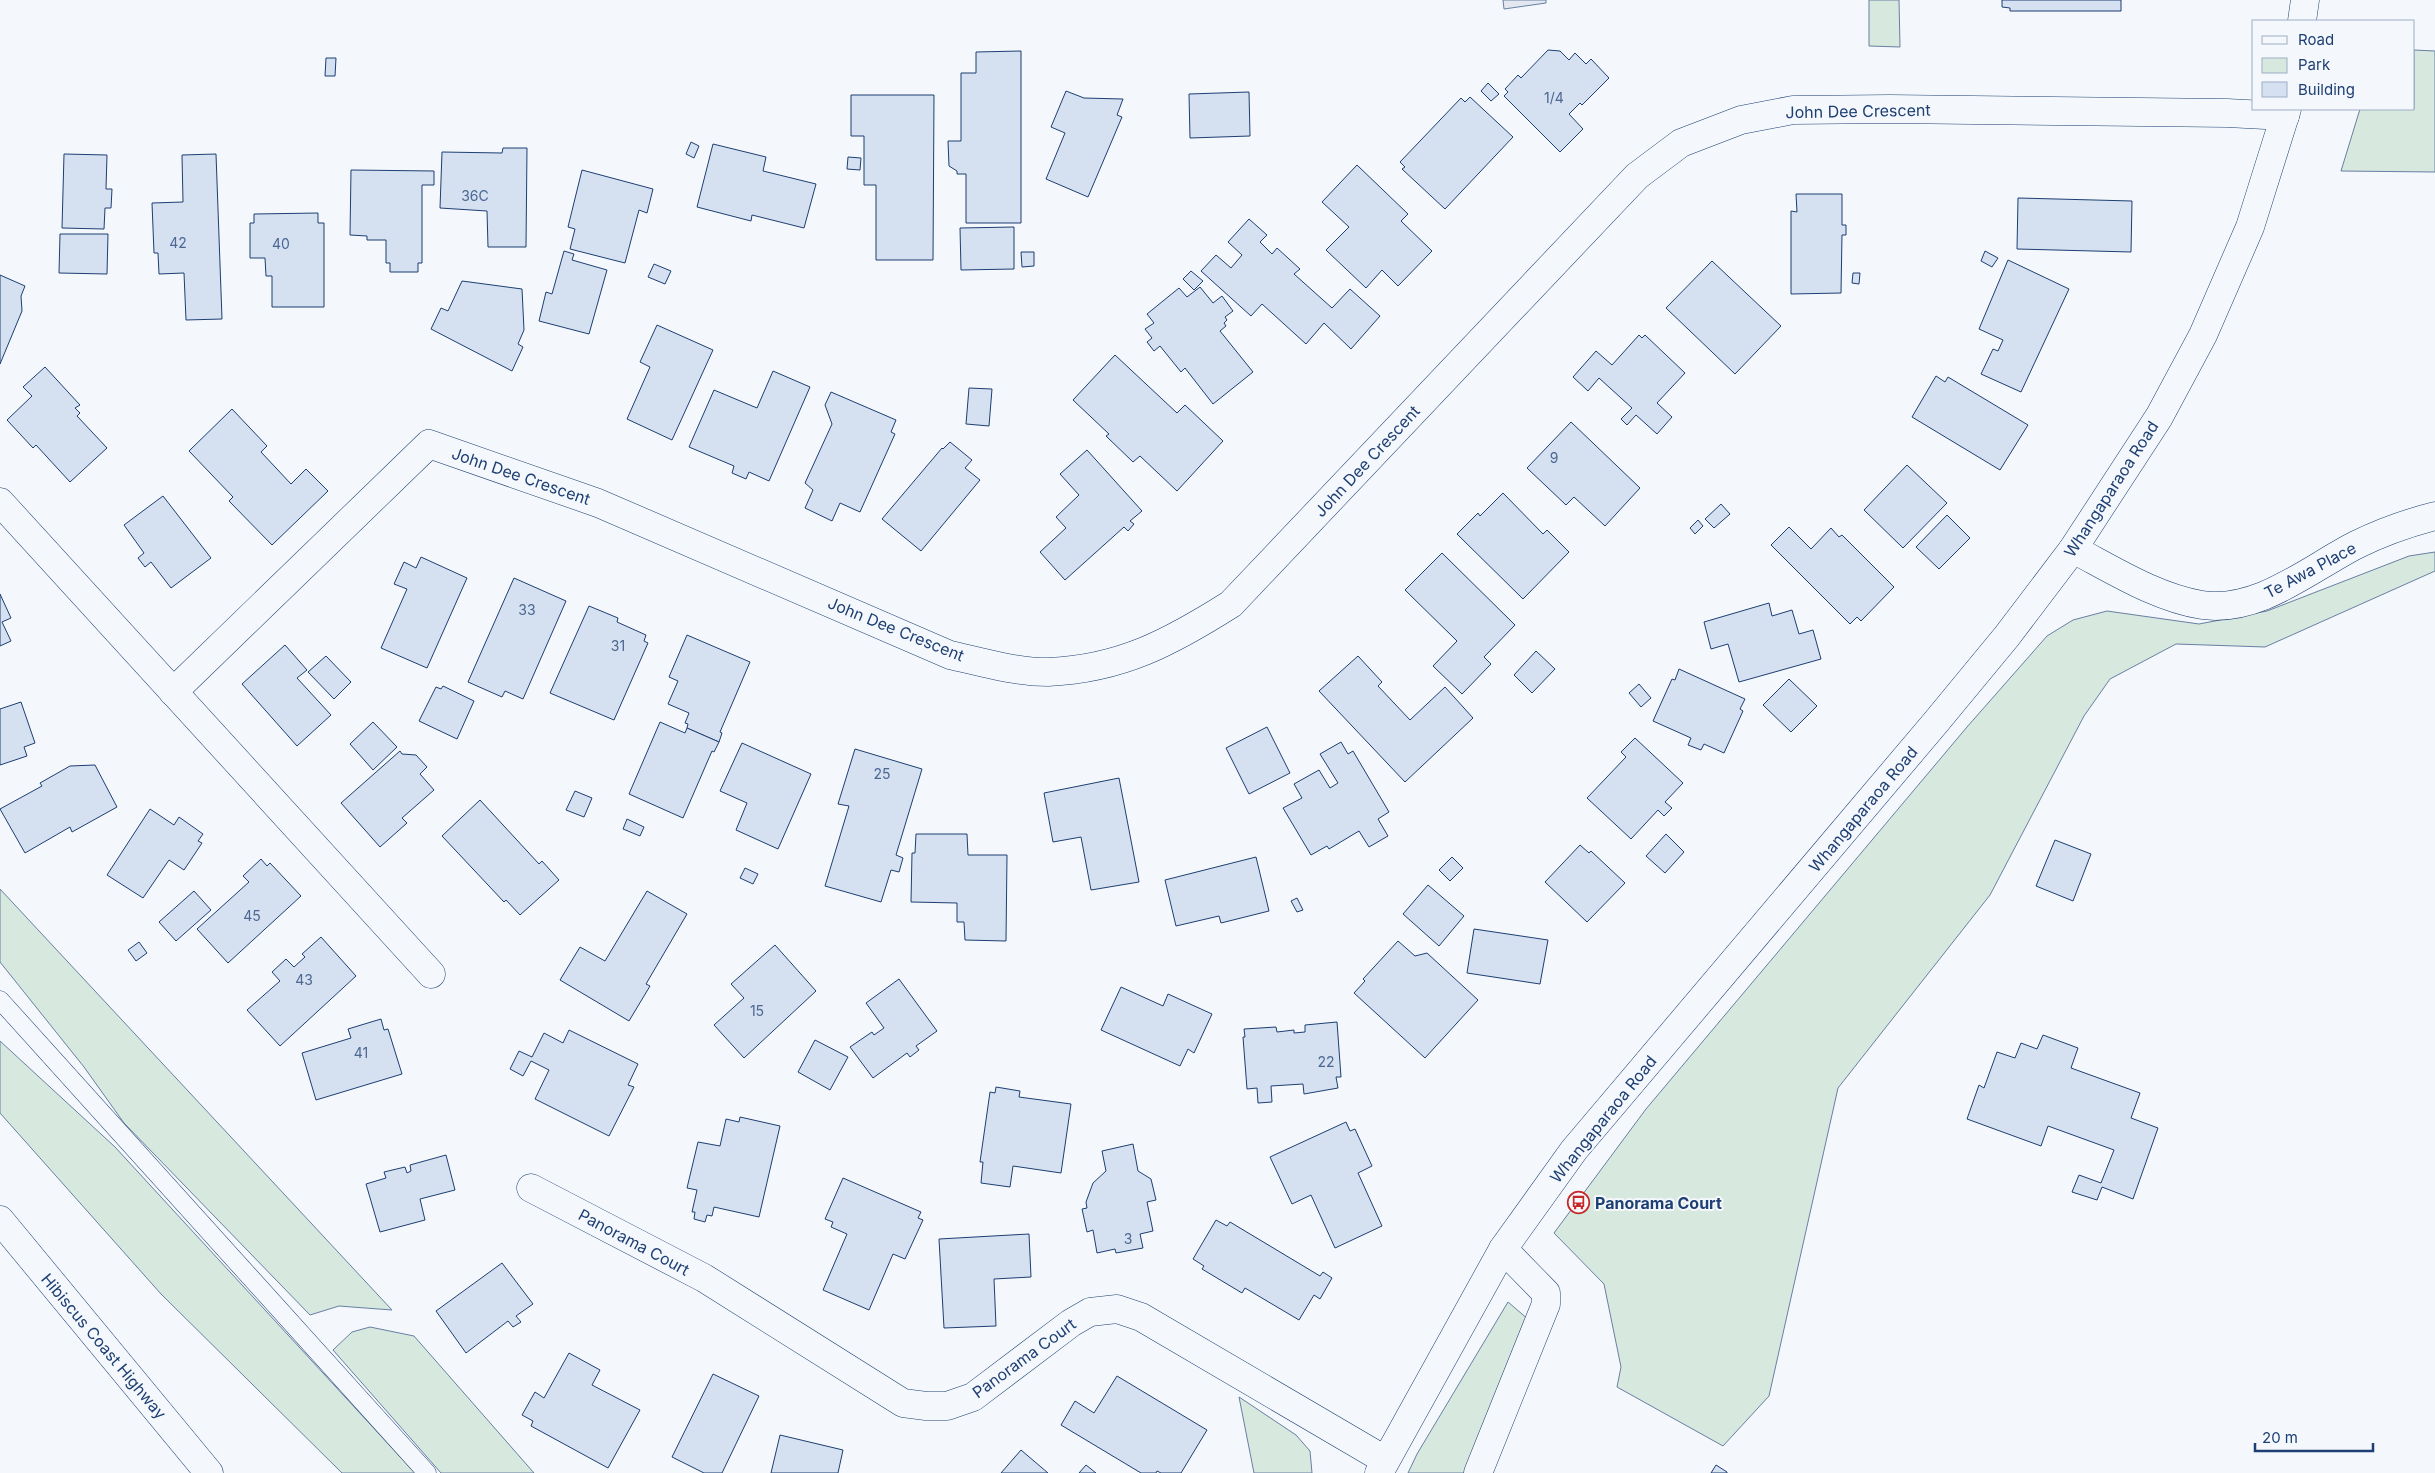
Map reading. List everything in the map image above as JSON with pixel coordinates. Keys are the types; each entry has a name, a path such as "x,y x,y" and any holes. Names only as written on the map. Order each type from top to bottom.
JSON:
{"street":[{"path":"2302,20 2305,0"},
{"name":"John Dee Crescent","path":"173,692 429,444 598,503 950,655 999,666 1046,672 1097,667 1144,653 1186,632 1231,604 1637,176 1681,143 1741,120 1793,110 2286,112"},
{"name":"Whangaparaoa Road","path":"1382,1466 1503,1249 1574,1150 1936,722 2007,636 2073,549 2158,417 2203,335 2250,227 2286,112"},
{"path":"0,502 431,974"},
{"name":"Te Awa Place","path":"2073,549 2155,590 2203,605 2224,605 2247,601 2278,589 2356,545 2402,525 2435,516"},
{"name":"Panorama Court","path":"531,1188 704,1278 902,1403 947,1406 974,1397 1071,1322 1090,1312 1117,1309 1141,1317 1382,1466"},
{"name":"Hibiscus Coast Highway","path":"0,1220 209,1473"},
{"path":"1478,1473 1546,1304 1546,1293 1503,1249"}],"lane":[{"path":"0,1000 427,1473"}],"green space":[{"path":"1869,0 1899,0 1900,47 1869,46"},
{"path":"2415,50 2435,51 2435,172 2341,171 2360,110 2415,110"},
{"path":"2435,552 2435,571 2265,647 2176,644 2110,679 2084,716 1990,895 1838,1088 1769,1396 1723,1446 1617,1387 1621,1367 1604,1284 1554,1233 1646,1109 1967,727 2047,636 2073,620 2107,611 2199,624 2267,611 2409,556"},
{"path":"0,889 392,1310 339,1306 310,1315 124,1123 84,1067 0,962"},
{"path":"0,1041 115,1147 415,1473 342,1473 161,1294 0,1113"},
{"path":"1508,1302 1529,1320 1465,1473 1408,1473 1417,1454"},
{"path":"370,1327 414,1336 534,1473 441,1473 333,1350 352,1332"},
{"path":"1239,1397 1296,1435 1310,1451 1312,1473 1254,1473"}],"shaded area":[{"path":"1503,0 1546,0 1546,3 1504,9"}],"building":[{"path":"2002,0 2121,0 2121,11 2010,11 2010,8 2002,7"},
{"path":"1548,50 1560,51 1569,60 1575,53 1586,64 1591,59 1609,78 1582,105 1580,103 1569,114 1583,129 1560,152 1504,96 1508,92 1505,89 1518,75 1521,78"},
{"path":"1021,51 1021,223 966,223 966,174 957,174 957,171 949,166 948,141 961,141 961,73 976,73 976,52"},
{"path":"326,58 336,58 335,76 325,76"},
{"path":"1488,83 1499,94 1491,101 1481,91"},
{"path":"1066,91 1084,98 1123,99 1117,115 1122,117 1088,197 1046,179 1065,133 1051,127"},
{"path":"1249,92 1250,136 1190,138 1189,94"},
{"path":"851,95 934,95 933,260 876,260 876,185 864,185 864,136 851,136"},
{"path":"1470,97 1513,137 1445,209 1402,169 1405,167 1400,162 1461,98 1465,102"},
{"path":"691,142 699,146 694,158 686,154"},
{"path":"713,144 766,157 763,171 816,184 804,228 752,215 751,221 697,207"},
{"path":"503,148 527,148 526,247 488,247 487,211 440,208 442,152 502,153"},
{"path":"64,154 107,155 106,189 112,189 111,208 105,208 104,229 62,228"},
{"path":"216,154 222,319 186,320 184,273 159,274 158,253 154,253 152,203 183,202 182,155"},
{"path":"848,157 861,158 860,170 847,169"},
{"path":"1357,165 1408,214 1401,221 1432,251 1398,286 1382,270 1366,288 1326,250 1349,227 1322,202"},
{"path":"351,170 434,171 434,185 422,185 422,263 418,263 418,272 390,272 390,263 386,263 386,240 367,240 367,236 350,235"},
{"path":"582,170 653,189 647,213 639,210 625,263 570,249 575,229 568,227"},
{"path":"1796,194 1842,194 1842,225 1846,225 1846,235 1842,235 1841,293 1791,294 1791,211 1797,212"},
{"path":"2018,198 2132,201 2131,252 2017,249"},
{"path":"318,213 318,223 324,223 324,307 272,307 272,276 266,276 265,258 250,258 250,223 254,223 254,214"},
{"path":"1249,219 1267,235 1260,242 1272,254 1277,248 1300,269 1294,274 1332,308 1350,289 1380,316 1351,349 1324,323 1306,344 1262,304 1251,316 1201,271 1216,255 1231,268 1242,255 1228,242"},
{"path":"1014,227 1014,269 961,270 960,228"},
{"path":"60,234 108,234 107,274 59,273"},
{"path":"564,251 574,254 572,260 607,270 589,334 539,321 546,292 552,294"},
{"path":"1985,251 1998,258 1992,267 1981,261"},
{"path":"1021,252 1034,252 1034,266 1022,267"},
{"path":"2008,260 2069,289 2021,392 1981,374 1993,349 1998,351 2003,340 1979,329"},
{"path":"1712,261 1781,326 1735,374 1666,308"},
{"path":"654,264 671,271 665,284 648,277"},
{"path":"1191,271 1203,281 1194,290 1183,279"},
{"path":"1853,273 1860,273 1859,284 1852,283"},
{"path":"0,275 25,286 21,296 22,311 0,364"},
{"path":"462,281 522,289 524,330 518,344 523,347 512,371 431,329 441,308 448,311"},
{"path":"1200,287 1213,303 1222,296 1233,311 1225,317 1227,320 1224,323 1226,326 1220,331 1253,372 1213,404 1185,368 1181,372 1160,346 1154,351 1147,342 1152,338 1145,329 1154,323 1147,314 1179,288 1187,297"},
{"path":"657,325 713,350 672,440 627,419 650,367 640,362"},
{"path":"1639,335 1642,338 1645,335 1685,373 1657,403 1672,417 1657,434 1636,415 1627,425 1621,419 1632,408 1599,378 1588,391 1573,377 1596,351 1612,365"},
{"path":"1115,355 1177,413 1185,405 1223,441 1177,491 1140,456 1133,462 1106,436 1109,434 1073,400"},
{"path":"45,367 80,405 75,408 80,413 77,416 107,448 70,482 36,445 33,448 7,420 32,396 23,387"},
{"path":"773,371 810,387 769,481 749,472 746,479 732,473 734,466 689,447 714,390 757,408"},
{"path":"1936,376 1945,382 1948,377 2028,425 2000,470 1912,417"},
{"path":"969,388 992,389 989,426 966,424"},
{"path":"831,392 896,420 891,432 895,434 860,512 840,503 832,521 805,508 813,490 805,483 832,424 825,405"},
{"path":"232,409 267,446 261,452 291,484 306,469 328,491 272,545 229,501 233,497 189,451"},
{"path":"1571,422 1640,488 1605,526 1574,497 1566,505 1527,468"},
{"path":"950,442 972,460 965,468 980,480 921,551 882,519 942,448"},
{"path":"1087,450 1142,511 1130,521 1134,524 1128,531 1124,527 1065,580 1040,552 1066,528 1056,517 1079,495 1060,474"},
{"path":"1907,465 1947,503 1903,548 1864,510"},
{"path":"1503,493 1543,534 1547,530 1569,552 1523,599 1457,534 1478,513 1480,516"},
{"path":"163,496 211,558 171,588 151,562 145,567 138,558 144,553 124,525"},
{"path":"1721,504 1730,514 1714,528 1705,519"},
{"path":"1947,515 1970,538 1939,569 1916,547"},
{"path":"1698,520 1703,526 1695,534 1690,528"},
{"path":"1789,527 1811,549 1831,528 1839,537 1842,535 1894,587 1861,621 1857,617 1850,624 1771,545"},
{"path":"1442,553 1515,625 1484,657 1491,664 1462,694 1433,666 1457,641 1405,590"},
{"path":"421,557 467,578 427,668 381,648 407,589 394,584 404,562 416,568"},
{"path":"514,578 566,601 523,699 505,691 502,697 468,682"},
{"path":"0,594 11,618 2,622 11,641 0,646"},
{"path":"1769,603 1772,616 1792,610 1799,634 1813,630 1821,659 1739,682 1728,644 1711,649 1704,622"},
{"path":"589,606 618,618 617,622 646,635 644,641 648,643 614,720 550,693"},
{"path":"687,635 750,662 720,732 722,733 719,742 687,728 688,724 685,723 689,713 668,704 678,681 669,677"},
{"path":"285,645 307,670 297,678 331,715 297,746 242,684"},
{"path":"1536,651 1555,669 1532,693 1514,675"},
{"path":"326,656 351,682 334,699 308,672"},
{"path":"1358,656 1382,682 1378,686 1410,720 1445,687 1473,718 1405,782 1319,691"},
{"path":"1679,669 1745,699 1740,709 1743,711 1724,753 1704,744 1701,750 1688,745 1691,738 1653,721 1672,679 1675,680"},
{"path":"1789,679 1817,706 1791,732 1763,705"},
{"path":"1639,684 1651,698 1641,707 1629,693"},
{"path":"443,686 474,701 457,739 419,721 436,687 441,689"},
{"path":"21,702 35,743 24,747 27,756 0,765 0,709"},
{"path":"373,722 397,747 373,770 350,744"},
{"path":"660,722 685,733 687,728 719,742 714,752 712,751 683,818 629,794"},
{"path":"1267,727 1290,773 1249,794 1226,748"},
{"path":"1635,738 1683,783 1665,802 1672,808 1664,816 1658,810 1631,839 1587,798 1626,757 1621,752"},
{"path":"1341,742 1348,754 1353,751 1389,812 1378,819 1388,836 1369,847 1359,831 1329,849 1327,846 1311,855 1283,808 1302,798 1294,784 1319,770 1330,788 1338,783 1320,754"},
{"path":"742,743 811,774 778,849 736,830 747,803 720,791"},
{"path":"855,749 922,769 896,855 903,858 899,872 891,870 881,902 825,886 849,806 838,804"},
{"path":"400,751 402,754 416,755 427,767 420,774 434,790 402,818 407,823 380,847 341,803"},
{"path":"95,765 117,807 72,832 70,827 25,853 0,809 42,786 40,783 70,766"},
{"path":"1119,778 1139,882 1091,890 1081,837 1053,842 1044,793"},
{"path":"575,791 592,798 584,817 566,810"},
{"path":"480,800 539,864 542,861 559,880 520,915 506,900 504,902 442,836"},
{"path":"150,809 174,825 179,817 203,834 198,841 202,843 184,870 169,860 143,898 107,875"},
{"path":"627,819 644,827 640,836 623,829"},
{"path":"916,834 967,834 968,855 1007,855 1006,941 965,940 964,922 957,922 957,903 911,902 912,853 915,853"},
{"path":"1666,834 1684,852 1665,873 1646,856"},
{"path":"2055,840 2091,854 2073,901 2036,886"},
{"path":"1580,845 1589,853 1591,851 1625,883 1587,922 1545,882"},
{"path":"1256,857 1269,911 1221,923 1219,916 1176,926 1165,880"},
{"path":"1452,857 1463,868 1450,881 1439,870"},
{"path":"261,859 267,866 270,863 301,896 228,963 197,929 249,882 243,876"},
{"path":"745,868 758,874 753,884 740,878"},
{"path":"1428,885 1464,916 1439,946 1403,914"},
{"path":"194,891 211,910 176,941 159,922"},
{"path":"647,891 687,914 646,984 650,986 629,1021 560,980 580,947 605,961"},
{"path":"1297,898 1303,910 1297,912 1291,901"},
{"path":"1474,929 1548,940 1540,984 1467,973"},
{"path":"321,937 356,976 280,1046 247,1010 280,981 272,972 286,959 294,967 305,957 302,954"},
{"path":"1398,941 1415,956 1427,953 1478,1000 1425,1058 1354,993 1365,981 1363,979"},
{"path":"139,942 147,953 136,961 128,950"},
{"path":"775,945 816,991 744,1058 714,1025 744,998 731,984"},
{"path":"899,979 937,1031 916,1046 919,1050 910,1057 907,1053 873,1078 850,1047 872,1032 874,1035 884,1028 866,1003"},
{"path":"1121,987 1163,1006 1168,994 1212,1014 1194,1053 1188,1049 1180,1066 1101,1030"},
{"path":"381,1019 384,1030 388,1029 402,1074 316,1100 302,1053 351,1038 348,1029"},
{"path":"1337,1022 1341,1077 1336,1077 1338,1088 1304,1094 1303,1084 1271,1086 1272,1102 1258,1103 1257,1088 1247,1089 1244,1029 1276,1027 1277,1032 1294,1030 1294,1033 1305,1032 1305,1025"},
{"path":"569,1030 638,1064 628,1085 634,1087 609,1136 535,1099 549,1070 531,1061 523,1076 510,1069 519,1051 532,1057 544,1033 563,1043"},
{"path":"2043,1035 2078,1048 2071,1068 2140,1093 2131,1118 2158,1128 2133,1199 2102,1187 2097,1200 2072,1192 2079,1175 2101,1183 2114,1150 2048,1126 2041,1146 1967,1119 1979,1085 1984,1088 1997,1052 2015,1058 2021,1043 2037,1049"},
{"path":"815,1040 848,1057 830,1090 798,1072"},
{"path":"996,1087 1020,1091 1019,1097 1071,1104 1061,1173 1013,1166 1010,1187 981,1183 983,1162 980,1162 990,1092 995,1093"},
{"path":"740,1117 780,1126 759,1217 714,1207 712,1216 707,1215 705,1222 694,1219 695,1212 692,1212 697,1190 687,1188 698,1142 720,1146 726,1119 739,1122"},
{"path":"1346,1122 1350,1131 1355,1129 1372,1166 1358,1173 1382,1226 1335,1248 1311,1195 1292,1204 1270,1157"},
{"path":"1133,1144 1138,1171 1151,1179 1156,1200 1147,1202 1153,1231 1140,1234 1143,1248 1116,1253 1115,1249 1097,1253 1093,1230 1087,1232 1082,1209 1087,1208 1086,1202 1093,1183 1106,1171 1102,1151"},
{"path":"446,1155 455,1190 420,1199 425,1220 380,1232 366,1184 386,1178 384,1172 405,1167 407,1173 411,1171 410,1165"},
{"path":"843,1178 921,1212 918,1218 923,1220 905,1259 893,1254 869,1310 823,1290 847,1234 831,1227 833,1222 825,1219"},
{"path":"1216,1220 1227,1226 1230,1222 1320,1276 1323,1272 1332,1278 1320,1299 1314,1295 1299,1320 1245,1288 1242,1293 1202,1269 1204,1266 1193,1259"},
{"path":"1029,1234 1031,1277 994,1279 996,1326 944,1328 939,1239"},
{"path":"502,1263 533,1304 516,1316 521,1322 513,1327 508,1321 466,1353 436,1311"},
{"path":"569,1353 600,1370 592,1385 640,1410 608,1468 531,1426 533,1421 522,1415 535,1392 544,1398"},
{"path":"713,1374 759,1396 722,1473 704,1473 672,1457"},
{"path":"1117,1376 1207,1430 1181,1473 1161,1473 1157,1471 1156,1473 1141,1473 1061,1425 1075,1401 1094,1413"},
{"path":"780,1435 843,1450 838,1473 771,1473"},
{"path":"1021,1450 1048,1473 1001,1473"},
{"path":"1086,1465 1096,1473 1079,1473"},
{"path":"1716,1465 1727,1472 1727,1473 1711,1473"}],"place":[{"name":"Panorama Court","path":"1579,1203"}]}
